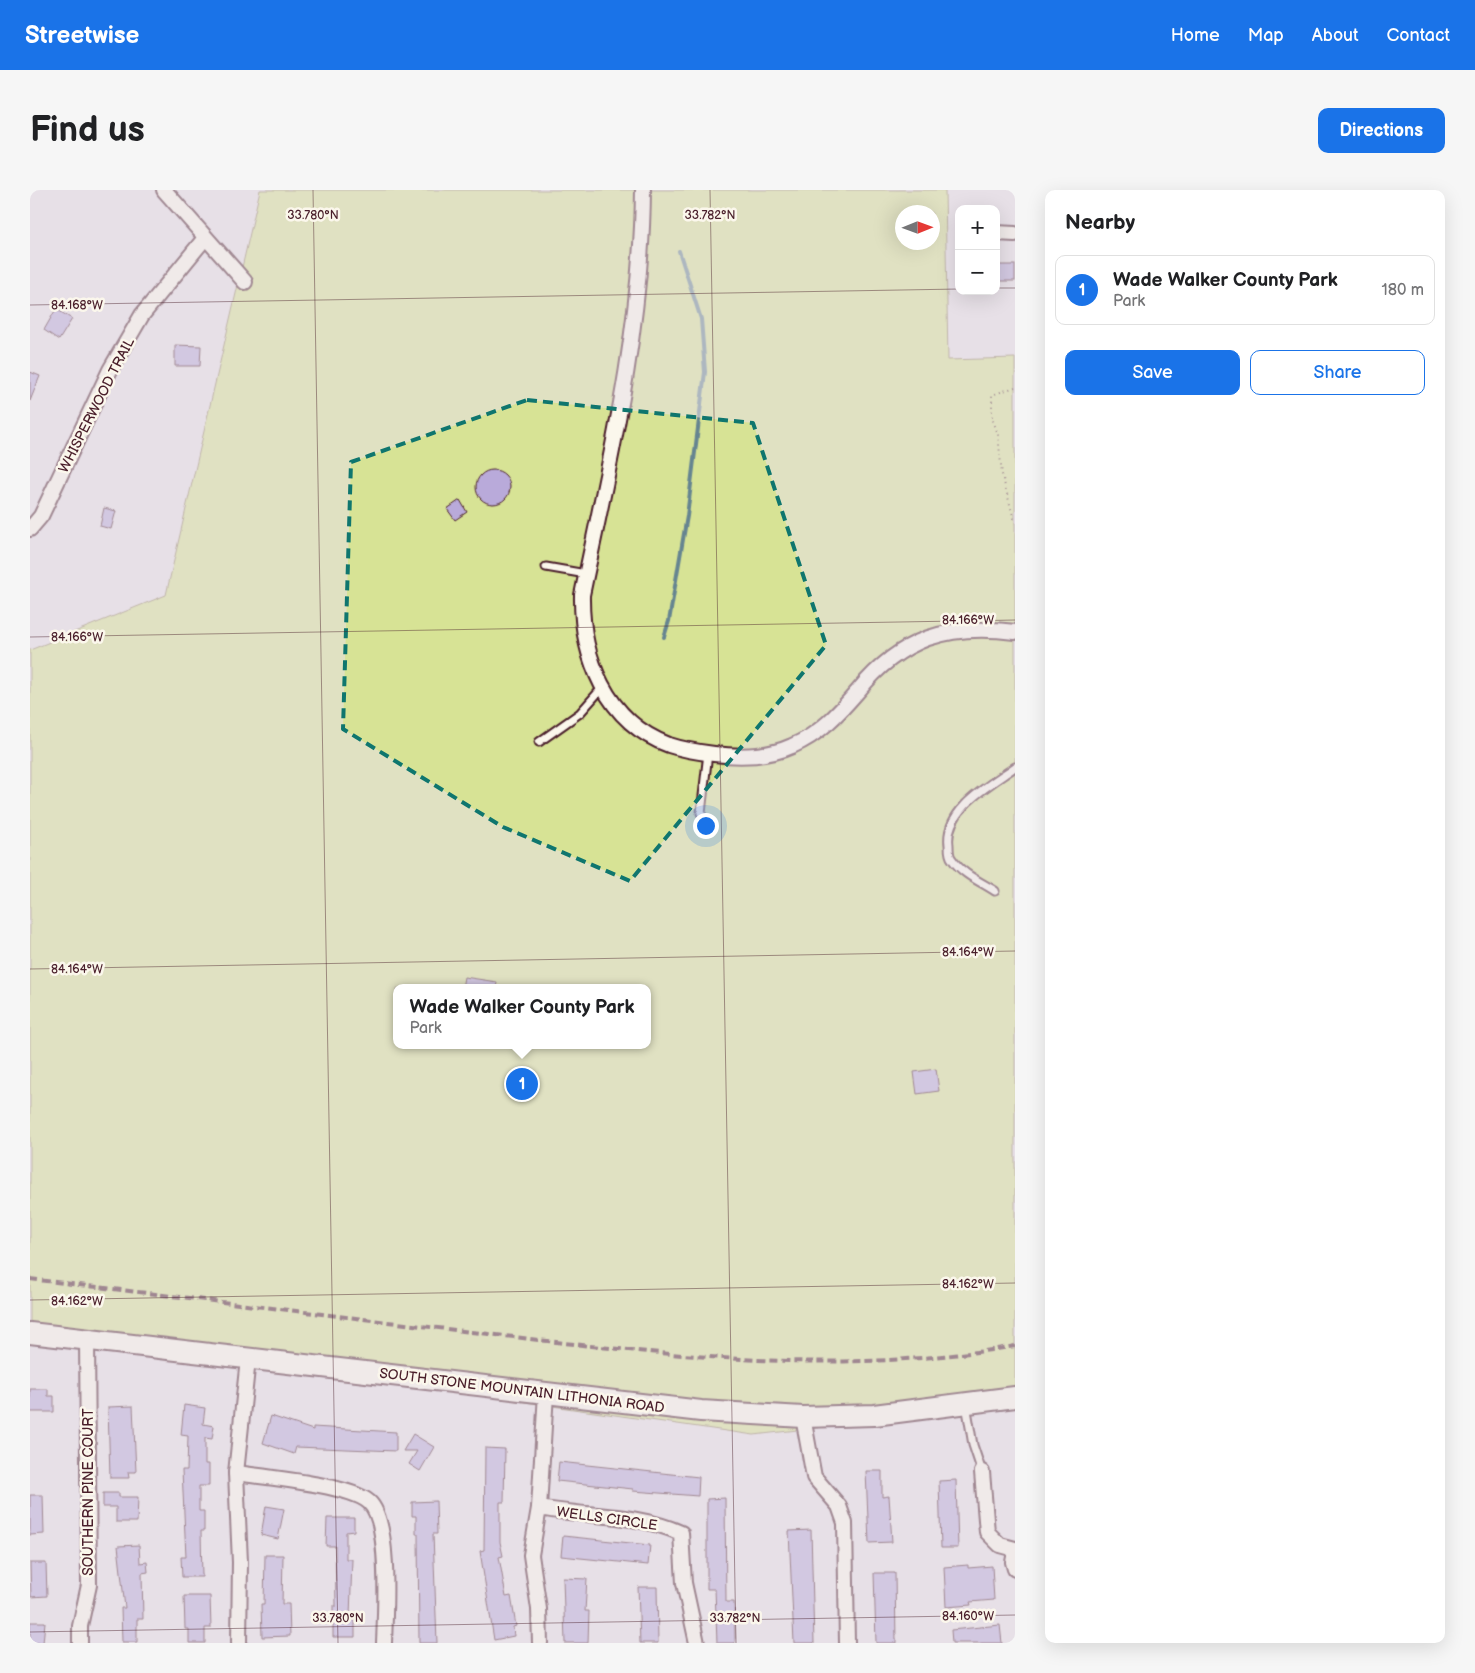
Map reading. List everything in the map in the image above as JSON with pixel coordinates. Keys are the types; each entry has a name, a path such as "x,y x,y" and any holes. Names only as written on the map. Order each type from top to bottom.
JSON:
{"main road":[{"name":"SOUTH STONE MOUNTAIN LITHONIA ROAD","path":"30,1332 546,1393 702,1410 803,1417 874,1415 1015,1397"}],"street":[{"path":"164,190 245,282"},
{"path":"643,190 640,256 629,362 620,415 582,594 584,637 588,654 603,687 625,715 653,737 669,744 708,753 757,755 790,747 806,739 835,718 887,659 926,637 985,628 1015,632"},
{"path":"1000,233 1015,234"},
{"name":"WHISPERWOOD TRAIL","path":"30,529 42,516 110,370 142,315 205,238"},
{"name":"SOUTHERN PINE COURT","path":"80,1643 80,1626 88,1586 87,1339"},
{"path":"239,1643 240,1562 236,1473 248,1359"},
{"name":"WELLS CIRCLE","path":"540,1643 539,1610 531,1555 539,1508 546,1393"},
{"path":"803,1417 814,1477 839,1506 844,1523 847,1643"},
{"path":"982,1472 987,1532 1000,1545 1015,1551 1013,1562 1015,1569"},
{"path":"236,1473 341,1489 369,1502 381,1521 384,1551 384,1643"},
{"name":"WELLS CIRCLE","path":"539,1508 569,1514 650,1522 681,1533 684,1583 697,1643"}],"lane":[{"path":"546,568 586,574"},
{"path":"539,742 580,713 603,687"},
{"path":"701,812 708,753"},
{"path":"995,891 962,870 950,858 948,836 959,811 1015,767"},
{"path":"966,1404 973,1445 982,1472"}],"path":[{"path":"1015,387 992,395 991,414 998,434 1002,475 1015,523"}],"highlighted area":[{"path":"527,400 753,423 826,645 630,881 503,827 343,729 351,462"}],"green space":[{"path":"260,190 945,190 948,360 1015,358 1015,1405 754,1435 30,1331 30,650 166,595"}],"building":[{"path":"1000,265 1015,265 1015,281 1000,281"},
{"path":"56,309 72,319 59,340 44,330"},
{"path":"175,345 201,346 200,366 175,366"},
{"path":"30,372 40,376 30,401"},
{"path":"493,470 500,471 505,475 509,480 509,494 505,499 500,503 493,504 486,503 481,499 477,494 476,487 477,480 481,475 486,471"},
{"path":"460,500 467,512 455,520 447,509"},
{"path":"104,508 116,511 111,529 100,526"},
{"path":"464,977 497,982 497,984 463,984"},
{"path":"936,1069 939,1091 917,1094 914,1072"},
{"path":"30,1389 48,1389 48,1396 54,1396 54,1412 30,1412"},
{"path":"184,1405 205,1408 203,1424 214,1426 212,1439 205,1438 205,1464 209,1464 209,1486 199,1486 199,1511 204,1511 204,1531 201,1531 202,1577 182,1577 181,1557 186,1557 182,1470 187,1470 188,1436 181,1435"},
{"path":"133,1406 136,1472 128,1472 129,1478 110,1478 108,1407"},
{"path":"271,1416 313,1430 313,1427 396,1432 396,1451 296,1447 294,1454 263,1443"},
{"path":"413,1434 434,1447 420,1471 409,1464 417,1451 403,1451"},
{"path":"485,1448 505,1449 504,1502 500,1502 500,1542 503,1556 499,1557 506,1597 511,1596 516,1626 513,1627 514,1636 494,1640 480,1551 484,1550"},
{"path":"559,1462 699,1477 698,1496 633,1491 633,1489 557,1481"},
{"path":"866,1471 882,1471 882,1497 889,1496 892,1542 869,1543"},
{"path":"956,1480 958,1548 941,1548 939,1481"},
{"path":"103,1493 119,1493 119,1497 138,1497 137,1522 116,1522 116,1507 103,1507"},
{"path":"30,1495 43,1495 44,1534 30,1535"},
{"path":"725,1498 726,1602 734,1602 735,1643 717,1643 715,1589 707,1589 707,1499"},
{"path":"436,1501 437,1534 433,1534 437,1643 419,1643 418,1534 416,1534 416,1516 412,1516 412,1502"},
{"path":"266,1506 284,1509 278,1539 261,1535"},
{"path":"327,1518 354,1518 354,1531 346,1532 346,1559 352,1559 350,1617 355,1616 355,1637 333,1637 333,1606 336,1606 335,1546 326,1546"},
{"path":"811,1530 814,1643 794,1643 789,1531"},
{"path":"563,1536 650,1545 648,1565 561,1556"},
{"path":"139,1545 140,1563 147,1562 148,1572 142,1573 143,1619 137,1619 137,1642 122,1642 121,1608 125,1608 118,1546"},
{"path":"265,1555 283,1555 282,1604 289,1604 290,1636 262,1637 261,1604 264,1604"},
{"path":"30,1563 46,1563 47,1596 31,1597"},
{"path":"968,1565 968,1568 992,1566 994,1600 970,1602 971,1605 946,1607 944,1567"},
{"path":"874,1573 895,1573 896,1643 876,1643"},
{"path":"563,1578 587,1579 585,1611 589,1611 588,1643 565,1643"},
{"path":"638,1587 657,1587 658,1643 640,1643"},
{"path":"184,1596 210,1596 211,1628 205,1628 205,1643 189,1643 189,1629 185,1629"},
{"path":"30,1622 45,1622 43,1643 30,1643"},
{"path":"1000,1625 1002,1643 952,1643 951,1630"}],"waterway":[{"path":"664,637 669,621 687,516 705,372 701,319 679,251"}],"railway":[{"path":"30,1279 680,1355 814,1361 881,1360 948,1355 1015,1346"}],"place":[{"name":"Wade Walker County Park","path":"522,1084"}]}
